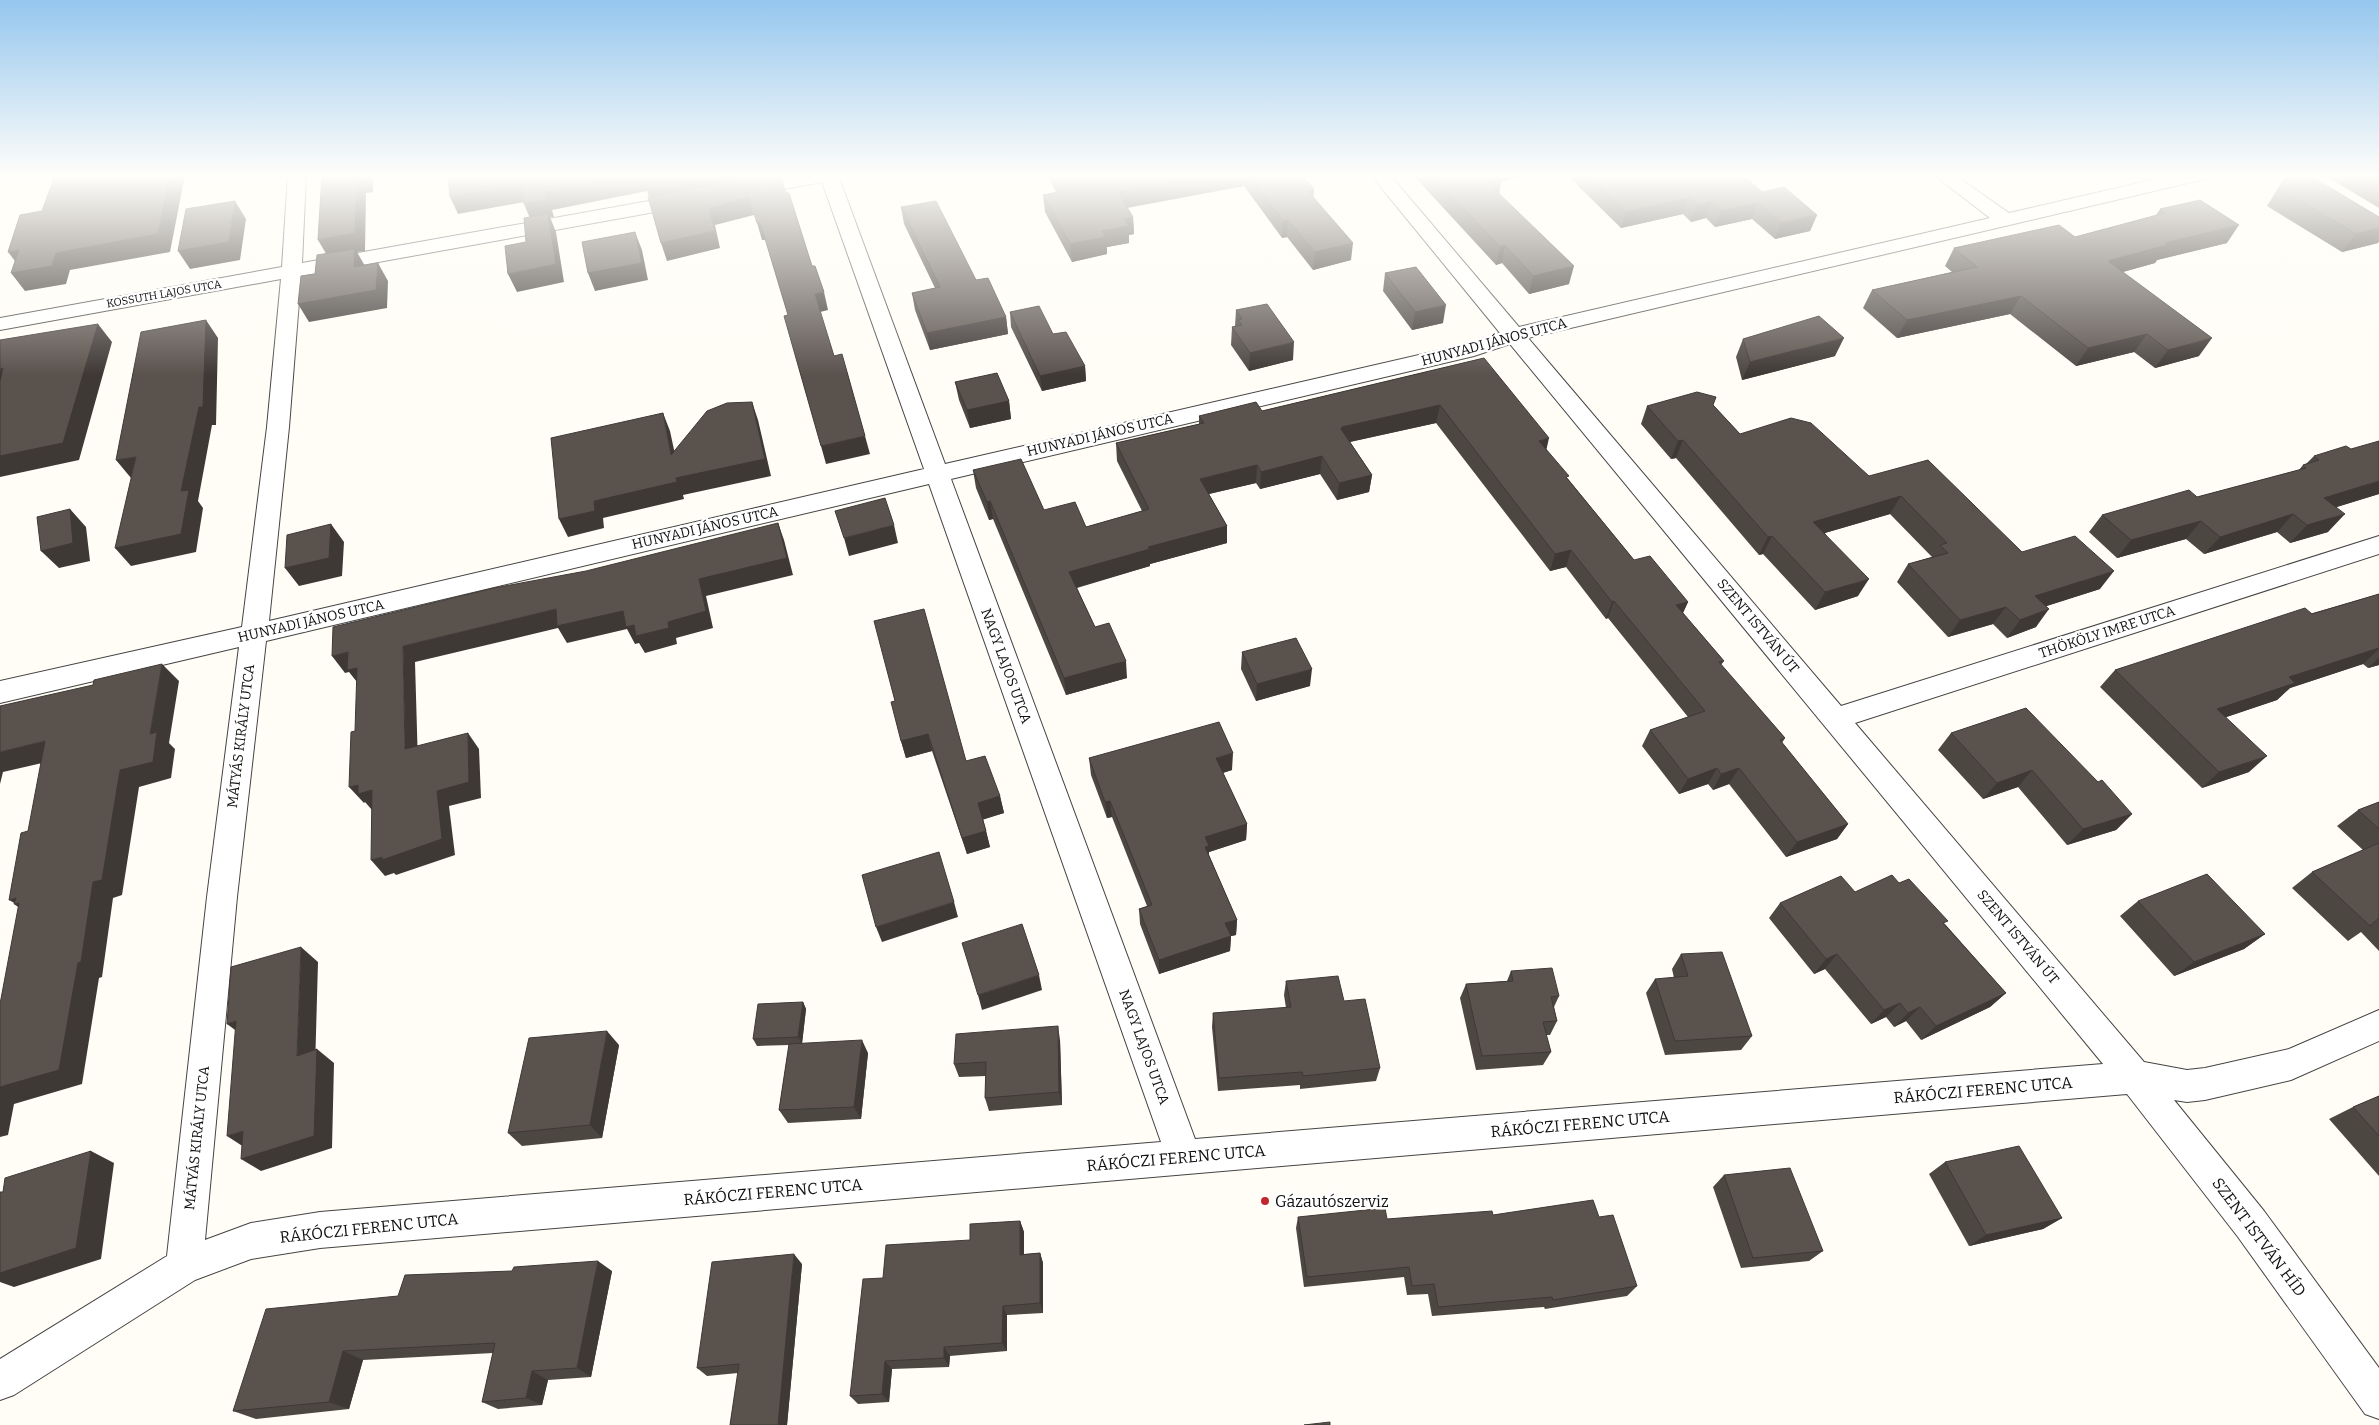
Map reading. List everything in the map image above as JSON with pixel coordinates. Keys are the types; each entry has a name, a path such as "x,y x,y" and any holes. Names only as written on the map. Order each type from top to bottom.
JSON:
{"street":[{"name":"MÁTYÁS KIRÁLY UTCA","path":"184,1266 227,846 254,635 293,270 294,242"},
{"name":"KOSSUTH LAJOS UTCA","path":"0,324 455,242"},
{"name":"NAGY LAJOS UTCA","path":"853,242 1184,1157"},
{"name":"SZENT ISTVÁN ÚT","path":"1435,242 1836,718 2135,1078"},
{"name":"HUNYADI JÁNOS UTCA","path":"0,692 254,635 936,473 1474,349 1496,343 1512,335 1918,242"},
{"name":"THÖKÖLY IMRE UTCA","path":"1836,718 2379,545"},
{"name":"RÁKÓCZI FERENC UTCA","path":"0,1381 184,1266 251,1241 320,1230 2135,1078 2187,1086 2205,1084 2291,1064 2379,1025"},
{"name":"SZENT ISTVÁN HÍD","path":"2135,1078 2251,1224 2379,1400"}],"building":[{"path":"11,242 118,242 56,253 52,266 11,273 19,250 8,252"},
{"path":"180,242 229,242 229,242 178,251"},
{"path":"526,242 552,242 556,264 508,274 505,246"},
{"path":"582,242 637,242 642,263 588,273"},
{"path":"766,242 804,242 812,266 815,266 824,292 815,294 834,356 842,354 865,436 821,446 784,316 788,315"},
{"path":"918,242 957,242 976,280 988,278 1006,317 927,333 912,293 940,287"},
{"path":"1069,242 1083,242 1070,244"},
{"path":"1306,242 1353,243 1315,252"},
{"path":"1495,242 1549,242 1574,266 1533,276 1505,245 1500,247"},
{"path":"1984,242 2171,242 2165,243 2167,245 2108,261 2212,338 2168,350 2147,334 2088,348 2021,296 1907,320 1872,290 1977,267 1954,248"},
{"path":"355,249 354,267 378,263 376,290 298,304 301,276 315,274 317,255"},
{"path":"1416,267 1446,305 1415,312 1385,273"},
{"path":"1267,304 1294,342 1250,353 1232,327 1242,325 1238,320 1242,319 1236,310"},
{"path":"1039,306 1053,334 1066,332 1085,366 1040,376 1010,312"},
{"path":"1819,316 1844,338 1750,362 1743,339"},
{"path":"206,320 203,407 199,407 181,491 189,490 181,534 115,548 136,457 116,460 141,332"},
{"path":"98,324 63,443 0,456 0,381 3,368 0,369 0,340"},
{"path":"1484,358 1549,438 1539,441 1569,476 1566,477 1634,560 1650,556 1688,602 1676,605 1724,661 1719,662 1785,738 1780,740 1848,824 1797,842 1739,768 1721,774 1717,768 1688,779 1650,730 1705,711 1614,601 1612,602 1571,550 1555,554 1440,405 1342,427 1341,429 1372,475 1339,483 1322,456 1261,472 1257,465 1200,479 1227,526 1148,547 1150,549 1069,572 1095,627 1109,623 1126,661 1064,678 990,501 987,502 973,470 1021,459 1044,510 1075,502 1086,527 1149,509 1116,443 1204,423 1199,416 1256,402 1262,411"},
{"path":"997,373 1009,401 967,410 955,382"},
{"path":"1697,392 1716,397 1713,405 1740,434 1791,418 1811,423 1869,476 1928,460 2022,552 2075,536 2114,571 2035,596 2049,609 2020,620 2006,607 1960,620 1908,564 1948,553 1940,545 1947,543 1901,496 1813,522 1869,579 1825,592 1772,536 1768,537 1683,440 1678,441 1647,406"},
{"path":"752,402 765,459 676,478 677,482 594,501 595,511 559,519 551,438 663,413 671,455 707,411 727,403"},
{"path":"2379,441 2379,481 2324,498 2345,514 2307,525 2293,514 2220,537 2201,521 2131,540 2102,515 2189,490 2197,497 2306,468 2303,465 2319,460 2314,456 2346,446 2351,449"},
{"path":"885,498 894,525 844,538 835,511"},
{"path":"70,509 73,543 41,551 37,517"},
{"path":"778,523 787,558 699,579 706,611 668,622 669,628 636,636 634,625 626,627 623,611 557,626 556,609 403,646 405,749 468,733 469,782 437,791 442,839 382,860 382,857 371,860 372,790 358,794 358,785 349,787 351,732 355,731 357,668 347,670 348,652 332,656 333,627 494,588 586,571"},
{"path":"331,524 329,558 285,568 287,535"},
{"path":"2379,594 2379,648 2289,677 2295,683 2217,709 2267,756 2219,772 2115,670 2305,608 2312,614"},
{"path":"924,609 966,761 985,756 1000,796 978,803 986,831 962,838 928,734 901,741 891,702 895,701 874,621"},
{"path":"1296,638 1312,669 1257,684 1242,652"},
{"path":"162,664 150,734 157,732 153,762 120,770 102,880 93,882 81,962 78,963 59,1070 0,1087 0,1004 19,903 14,904 16,898 9,900 21,833 28,831 45,741 0,752 0,706 93,685 94,680"},
{"path":"2026,708 2098,782 2102,780 2132,814 2083,829 2032,770 1997,783 1951,733"},
{"path":"1219,722 1233,753 1216,758 1247,824 1205,837 1209,846 1205,847 1237,920 1225,923 1231,936 1159,960 1139,909 1152,905 1110,801 1105,802 1089,758"},
{"path":"2379,802 2379,829 2358,810"},
{"path":"2379,843 2379,918 2370,926 2312,872"},
{"path":"939,852 954,902 876,927 862,875"},
{"path":"2207,874 2265,934 2194,962 2138,901"},
{"path":"1892,875 1899,883 1909,879 1948,921 1943,923 2006,993 1936,1026 1920,1007 1908,1013 1900,1003 1884,1010 1837,954 1826,959 1780,903 1841,876 1855,892"},
{"path":"1022,924 1039,975 978,995 962,943"},
{"path":"301,947 297,1056 317,1049 314,1136 241,1159 243,1131 227,1136 236,1021 227,1024 231,967"},
{"path":"1722,952 1752,1036 1675,1041 1655,979 1688,976 1681,954"},
{"path":"1552,968 1559,996 1551,997 1557,1021 1543,1022 1551,1052 1482,1056 1466,984 1513,981 1511,971"},
{"path":"1338,976 1344,1001 1365,999 1380,1068 1303,1076 1302,1072 1219,1078 1213,1013 1291,1007 1286,981"},
{"path":"803,1002 798,1037 753,1039 758,1004"},
{"path":"1058,1026 1059,1092 985,1098 986,1062 954,1064 956,1034"},
{"path":"607,1031 590,1125 508,1133 529,1038"},
{"path":"862,1040 854,1107 779,1110 789,1044"},
{"path":"2379,1096 2379,1136 2353,1107"},
{"path":"2019,1146 2062,1218 1986,1235 1945,1162"},
{"path":"91,1151 76,1248 0,1273 0,1192 3,1192 5,1178"},
{"path":"1790,1168 1823,1251 1753,1258 1724,1175"},
{"path":"1593,1200 1599,1217 1613,1215 1637,1286 1553,1300 1552,1297 1438,1307 1434,1284 1412,1286 1409,1267 1307,1277 1298,1217 1385,1208 1387,1219 1492,1211 1493,1215"},
{"path":"1020,1221 1020,1255 1040,1253 1040,1303 1003,1306 1002,1343 944,1347 944,1358 885,1361 882,1394 850,1396 863,1279 883,1278 886,1245 970,1240 970,1224"},
{"path":"794,1254 778,1425 730,1425 739,1364 697,1368 712,1262"},
{"path":"598,1261 577,1368 532,1371 526,1398 482,1402 495,1343 343,1351 329,1402 233,1411 266,1309 398,1296 405,1275 512,1271 514,1267"},
{"path":"1330,1422 1330,1425 1304,1425"}],"place":[{"name":"Gázautószerviz","path":"1265,1201"}]}
